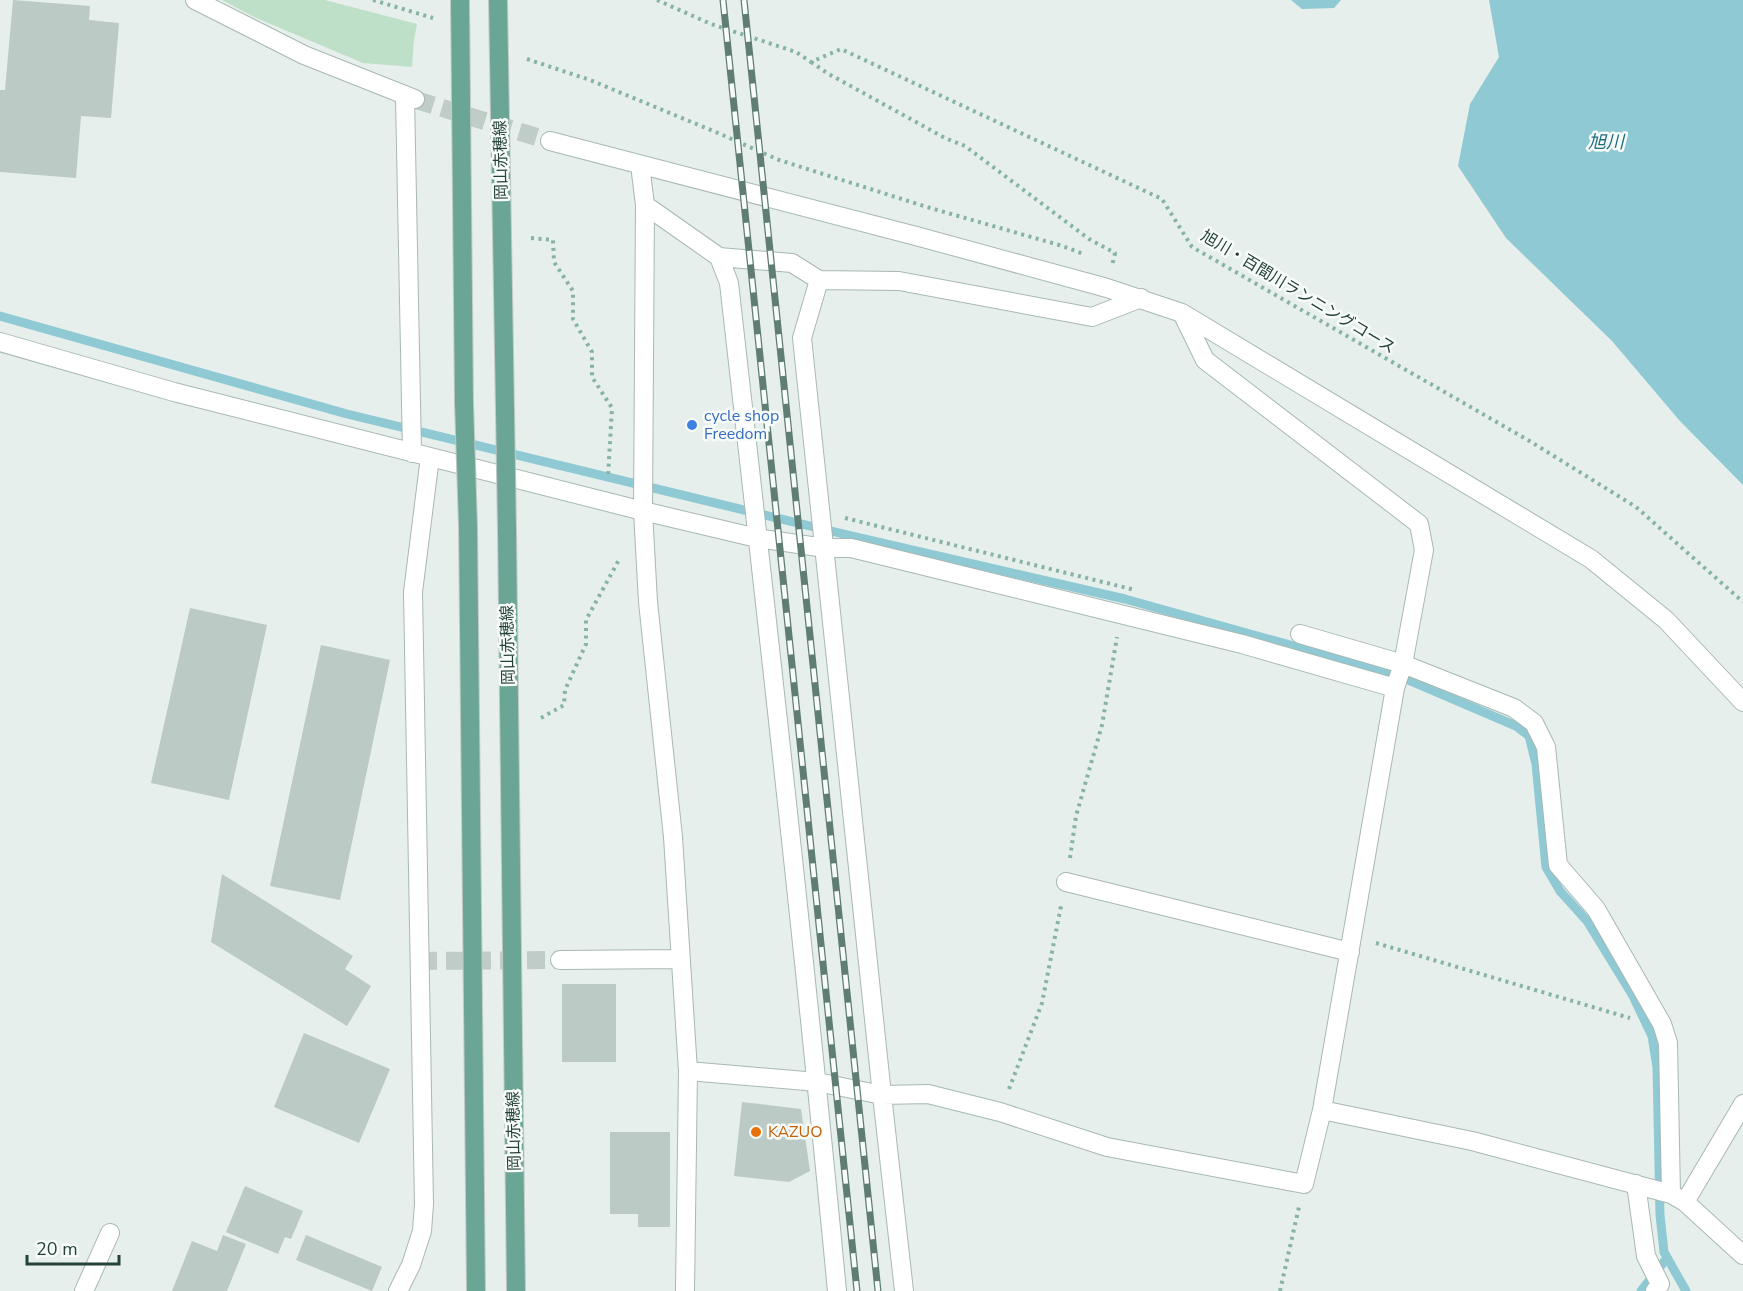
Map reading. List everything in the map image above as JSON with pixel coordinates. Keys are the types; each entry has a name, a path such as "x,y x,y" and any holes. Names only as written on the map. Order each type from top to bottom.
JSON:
{"main road":[{"path":"460,0 476,1291"},
{"name":"岡山赤穂線","path":"498,2 506,410 516,1291"}],"street":[{"path":"195,0 304,55 411,98 411,417 418,451 413,592 424,1204 422,1231 411,1265 398,1291"},
{"path":"550,141 916,236 1107,288 1182,313 1591,559 1666,620 1743,702"},
{"path":"639,165 645,205 643,503 648,602 673,837 688,1071 685,1291"},
{"path":"645,205 719,257 792,263 819,280 900,281 1092,317 1141,298"},
{"path":"719,257 729,284 817,1082 837,1291"},
{"path":"819,280 802,338 904,1291"},
{"path":"688,1071 817,1082 882,1095 928,1095 1000,1112 1107,1147 1304,1184 1322,1110 1399,676 1425,550 1419,524 1205,360 1182,313"},
{"path":"0,342 174,392 418,451 757,530 823,534 851,548 1242,644 1399,676 1514,708 1534,723 1546,747 1557,865 1596,909 1662,1024 1668,1043 1661,1192 1646,1256 1655,1281"},
{"path":"1300,634 1399,676"},
{"path":"1066,882 1351,944"},
{"path":"560,960 681,959"},
{"path":"1661,1192 1743,1104"},
{"path":"1322,1110 1472,1141 1661,1192 1743,1255"},
{"path":"84,1291 110,1233"}],"path":[{"path":"373,0 433,18"},
{"path":"657,0 711,24 796,52 827,73 945,138 965,146 1089,239 1115,253 1107,288"},
{"name":"旭川・百間川ランニングコース","path":"812,62 841,49 1162,199 1192,247 1528,440 1636,507 1743,602"},
{"path":"527,59 590,80 779,160 1091,256"},
{"path":"531,237 552,240 554,262 573,291 573,319 592,352 592,377 612,408 610,466"},
{"path":"1102,260 1112,264"},
{"path":"541,718 564,705 565,690 586,644 586,620 612,576"},
{"path":"1351,944 1628,1019 1636,1016"},
{"path":"1280,1291 1304,1184"}],"green space":[{"path":"222,0 325,0 417,24 412,67 363,63 254,17"}],"water":[{"path":"1291,0 1341,0 1334,8 1302,9"},
{"name":"旭川","path":"1489,0 1743,0 1743,485 1679,420 1612,341 1506,238 1458,166 1470,104 1499,57"}],"building":[{"path":"13,0 90,6 89,20 119,23 111,118 81,116 76,178 0,172 0,90 5,90"},
{"path":"190,608 267,625 229,800 151,783"},
{"path":"321,645 390,660 340,900 270,886"},
{"path":"222,874 353,956 345,969 371,986 347,1026 211,942"},
{"path":"562,984 616,984 616,1062 562,1062"},
{"path":"304,1033 390,1069 359,1143 274,1107"},
{"path":"742,1102 801,1109 810,1171 789,1182 734,1176"},
{"path":"610,1132 670,1132 670,1227 638,1227 638,1214 610,1214"},
{"path":"245,1186 303,1211 291,1239 285,1237 278,1254 226,1232"},
{"path":"223,1235 246,1244 227,1291 172,1291 192,1241 217,1251"},
{"path":"306,1235 382,1267 372,1291 296,1260"}],"waterway":[{"path":"0,316 347,414 835,532 1125,599 1397,675 1516,726 1529,736 1536,764 1546,867 1560,891 1587,921 1633,996 1652,1036 1657,1067 1660,1215 1664,1252 1686,1291"},
{"path":"1641,1291 1667,1258"}],"tunnel":[{"path":"416,100 550,141"},
{"path":"419,961 560,960"}],"railway":[{"path":"723,0 857,1291"},
{"path":"744,0 878,1291"}],"place":[{"name":"cycle shop Freedom","path":"692,425"},
{"name":"KAZUO","path":"756,1132"}]}
